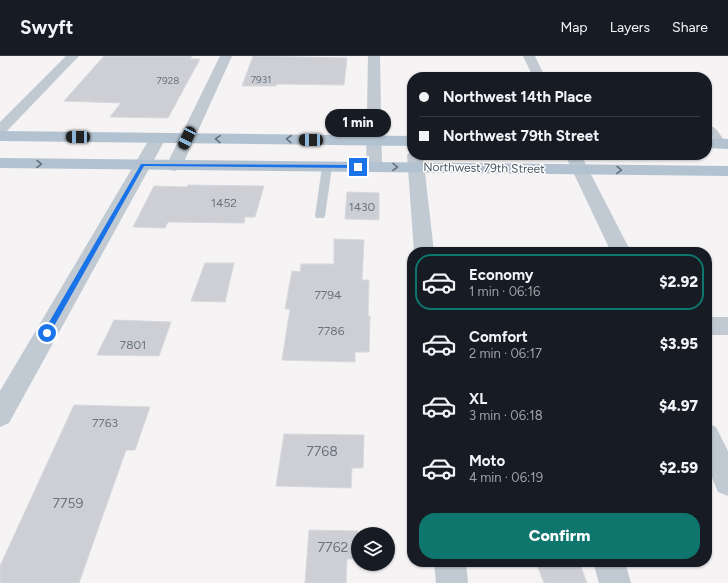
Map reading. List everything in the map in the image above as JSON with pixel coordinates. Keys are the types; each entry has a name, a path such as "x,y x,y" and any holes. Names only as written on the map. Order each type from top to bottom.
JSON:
{"main road":[{"path":"0,136 407,140"},
{"path":"712,144 725,144"},
{"name":"Northwest 79th Street","path":"0,163 374,167 416,161 577,162 728,171"}],"street":[{"path":"0,130 73,56"},
{"path":"174,166 226,56"},
{"path":"374,56 374,167"},
{"path":"529,56 537,72"},
{"path":"0,415 158,138"},
{"path":"416,161 424,247"},
{"path":"577,162 619,247"},
{"path":"712,326 728,326"},
{"path":"712,447 728,482"},
{"path":"450,567 452,583"},
{"path":"610,567 615,583"}],"lane":[{"path":"712,130 725,144"},
{"path":"320,216 327,166"}],"building":[{"path":"104,56 192,56 190,59 200,59 168,118 110,117 121,103 64,101"},
{"path":"253,56 347,58 344,85 277,84 276,86 242,86"},
{"path":"188,185 264,186 255,217 245,217 244,223 168,222 165,228 133,227 154,186 187,187"},
{"path":"347,192 379,193 379,220 345,219"},
{"path":"334,239 364,240 362,280 369,280 369,352 355,352 355,362 282,360 290,309 285,309 292,271 300,272 301,264 334,264"},
{"path":"205,263 234,263 225,302 191,301"},
{"path":"114,320 171,322 159,356 97,355"},
{"path":"74,405 150,407 135,450 126,450 79,583 0,583 0,566"},
{"path":"284,434 364,435 363,468 352,468 351,488 276,486"},
{"path":"309,530 351,531 351,559 347,559 346,583 305,583"},
{"path":"538,567 581,567 587,583 544,583"}],"route":[{"path":"47,333 143,165 358,167"}]}
